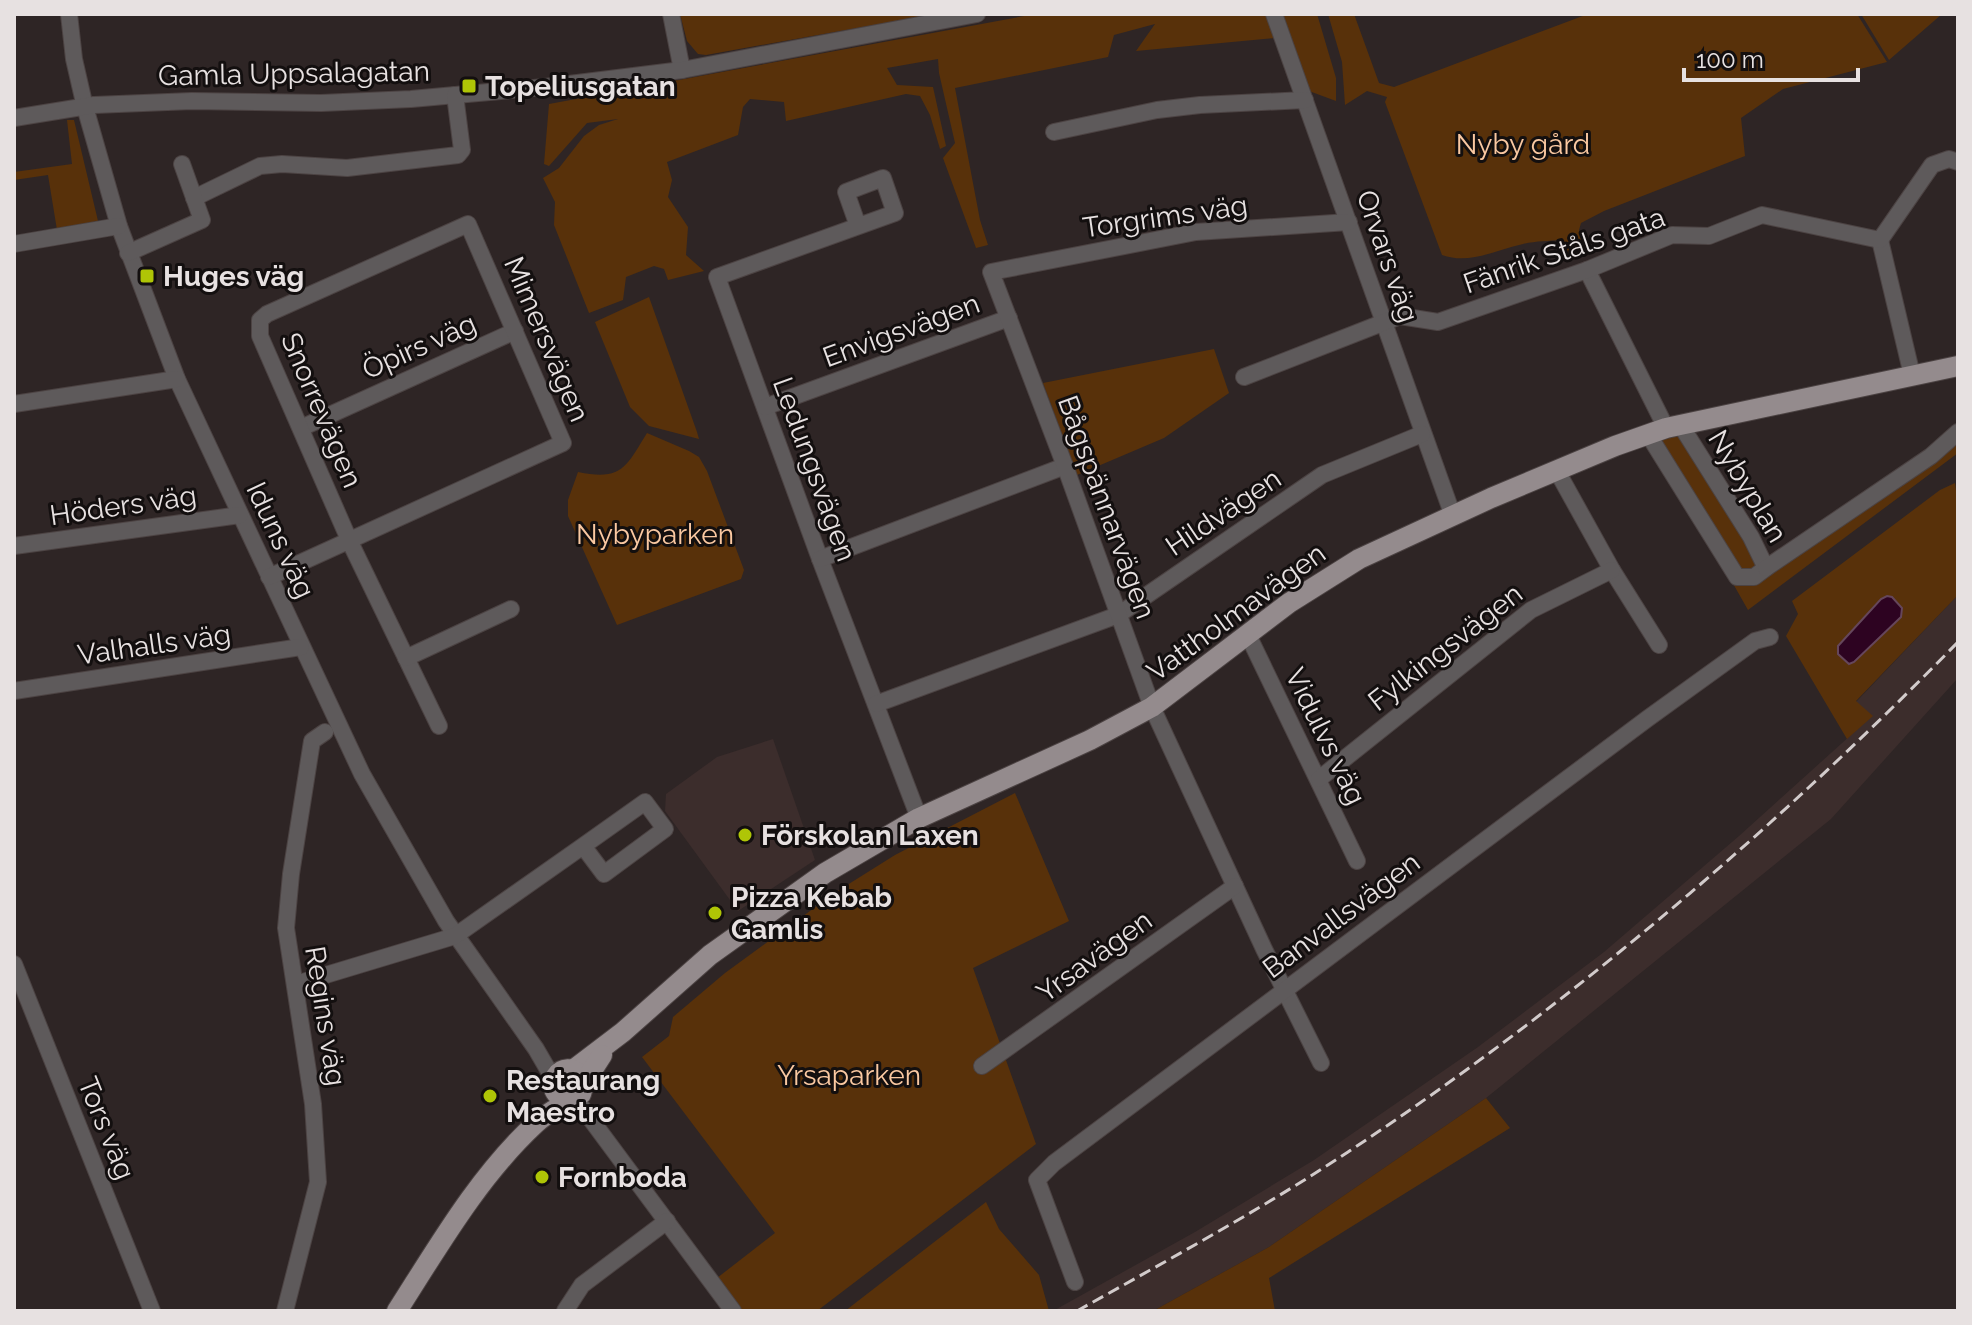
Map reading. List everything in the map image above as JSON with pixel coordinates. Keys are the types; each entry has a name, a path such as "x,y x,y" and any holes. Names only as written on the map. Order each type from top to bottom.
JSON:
{"main road":[{"name":"Vattholmavägen","path":"397,1311 461,1211 567,1084 710,955 825,873 919,818 1090,740 1152,707 1289,603 1359,559 1453,516 1665,429 1958,366"}],"street":[{"name":"Iduns väg","path":"69,14 74,59 85,107 128,253 177,379 362,774 455,936 733,1311"},
{"path":"671,14 682,70"},
{"name":"Gamla Uppsalagatan","path":"14,118 85,107 192,101 321,103 545,87 682,70 977,14"},
{"name":"Orvars väg","path":"1274,14 1453,516"},
{"path":"194,198 260,166 282,164 347,168 458,155 462,150 455,95"},
{"path":"1054,132 1157,110 1305,100"},
{"path":"1912,375 1880,240 1932,165 1949,159 1958,162"},
{"path":"128,253 202,220 182,164"},
{"name":"Fänrik Ståls gata","path":"1244,377 1383,321 1400,316 1438,322 1587,270 1672,235 1709,236 1762,215 1880,240"},
{"name":"Torgrims väg","path":"991,272 1196,232 1349,222"},
{"name":"Mimersvägen","path":"269,577 563,443 468,224"},
{"name":"Snorrevägen","path":"439,726 350,542 260,336 260,320 267,314 468,224"},
{"path":"14,244 119,226"},
{"name":"Ledungsvägen","path":"858,226 717,277 919,818"},
{"path":"1587,270 1665,429"},
{"name":"Bågspännarvägen","path":"991,272 1152,707 1321,1063"},
{"name":"Envigsvägen","path":"765,407 1009,318"},
{"name":"Öpirs väg","path":"301,428 515,331"},
{"path":"14,404 177,379"},
{"name":"Nybyplan","path":"1665,429 1751,537 1766,568 1754,577 1737,577 1665,429"},
{"path":"1766,568 1931,456 1958,432"},
{"name":"Hildvägen","path":"876,704 1118,615 1322,475 1422,434"},
{"path":"820,559 1065,466"},
{"path":"1557,471 1612,570 1659,645"},
{"name":"Höders väg","path":"14,546 240,515"},
{"name":"Fylkingsvägen","path":"1319,779 1531,610 1612,570"},
{"path":"406,658 511,609"},
{"name":"Vidulvs väg","path":"1248,635 1357,861"},
{"name":"Banvallsvägen","path":"1075,1282 1033,1186 1054,1163 1659,710 1755,641 1770,637"},
{"name":"Valhalls väg","path":"14,691 301,647"},
{"name":"Regins väg","path":"285,1311 318,1182 313,1104 286,928 291,874 312,741 325,732"},
{"path":"296,984 455,936 645,802 665,829 604,874 583,846"},
{"name":"Yrsavägen","path":"982,1066 1235,886"},
{"name":"Tors väg","path":"14,964 152,1311"},
{"path":"565,1311 582,1285 667,1221"}],"shaded area":[{"path":"1958,595 1958,678 1831,819 1486,1098 1269,1247 1153,1311 1053,1311 1195,1232 1314,1160 1478,1047 1604,952 1872,716 1856,702"},
{"path":"1887,596 1902,608 1901,617 1849,664 1838,654 1838,646"},
{"name":"Förskolan Laxen","path":"773,739 815,860 738,911 665,811 666,794 717,757"}],"green space":[{"path":"680,14 935,14 706,55 698,54 687,41"},
{"path":"1035,14 1265,14 1275,38 1136,51 1155,24 1114,35 1108,57 955,88 980,220 988,245 976,248 943,158 955,143 938,59 887,68 897,85 933,87 946,146 940,149 930,115 920,96 906,94 786,121 784,102 750,99 743,107 738,135 667,162 672,180 668,197 688,227 686,255 704,271 668,280 664,269 654,266 626,277 623,300 589,313 554,225 555,202 543,178 559,168 584,136 599,125 618,119 587,123 549,166 544,164 549,104"},
{"path":"1283,14 1317,14 1336,78 1336,101 1309,91"},
{"name":"Nyby gård","path":"1328,14 1354,14 1379,83 1394,87 1588,14 1857,14 1887,62 1783,89 1741,118 1745,156 1604,211 1581,223 1579,230 1585,245 1569,256 1562,240 1528,243 1482,256 1452,258 1442,255 1385,102 1387,97 1367,91 1345,105 1342,62"},
{"path":"1861,14 1942,14 1889,60"},
{"path":"67,120 74,120 98,221 57,230 48,175 14,180 14,172 72,164"},
{"path":"649,297 699,439 649,426 630,407 595,322"},
{"path":"1214,349 1229,393 1164,438 1077,475 1043,383"},
{"path":"1680,424 1767,567 1958,432 1958,453 1748,610 1648,434"},
{"name":"Nybyparken","path":"647,433 699,457 744,570 741,579 617,625 568,516 568,500 578,472 614,473 628,463"},
{"path":"1955,483 1958,595 1856,701 1873,716 1847,739 1786,636 1798,614 1792,601 1940,490"},
{"name":"Yrsaparken","path":"1015,793 1069,921 973,968 1036,1144 817,1311 742,1311 717,1278 775,1233 642,1057 669,1036 673,1017 725,973 836,892 895,855"},
{"path":"1486,1098 1510,1128 1269,1278 1275,1311 1153,1311 1269,1247"},
{"path":"986,1202 999,1229 1039,1275 1049,1311 845,1311"}],"railway":[{"path":"1077,1311 1315,1173 1511,1037 1590,976 1742,848 1958,642"}],"place":[{"name":"Topeliusgatan","path":"469,86"},
{"name":"Huges väg","path":"147,276"},
{"name":"Förskolan Laxen","path":"745,835"},
{"name":"Pizza Kebab Gamlis","path":"715,913"},
{"name":"Restaurang Maestro","path":"490,1096"},
{"name":"Fornboda","path":"542,1177"}]}
